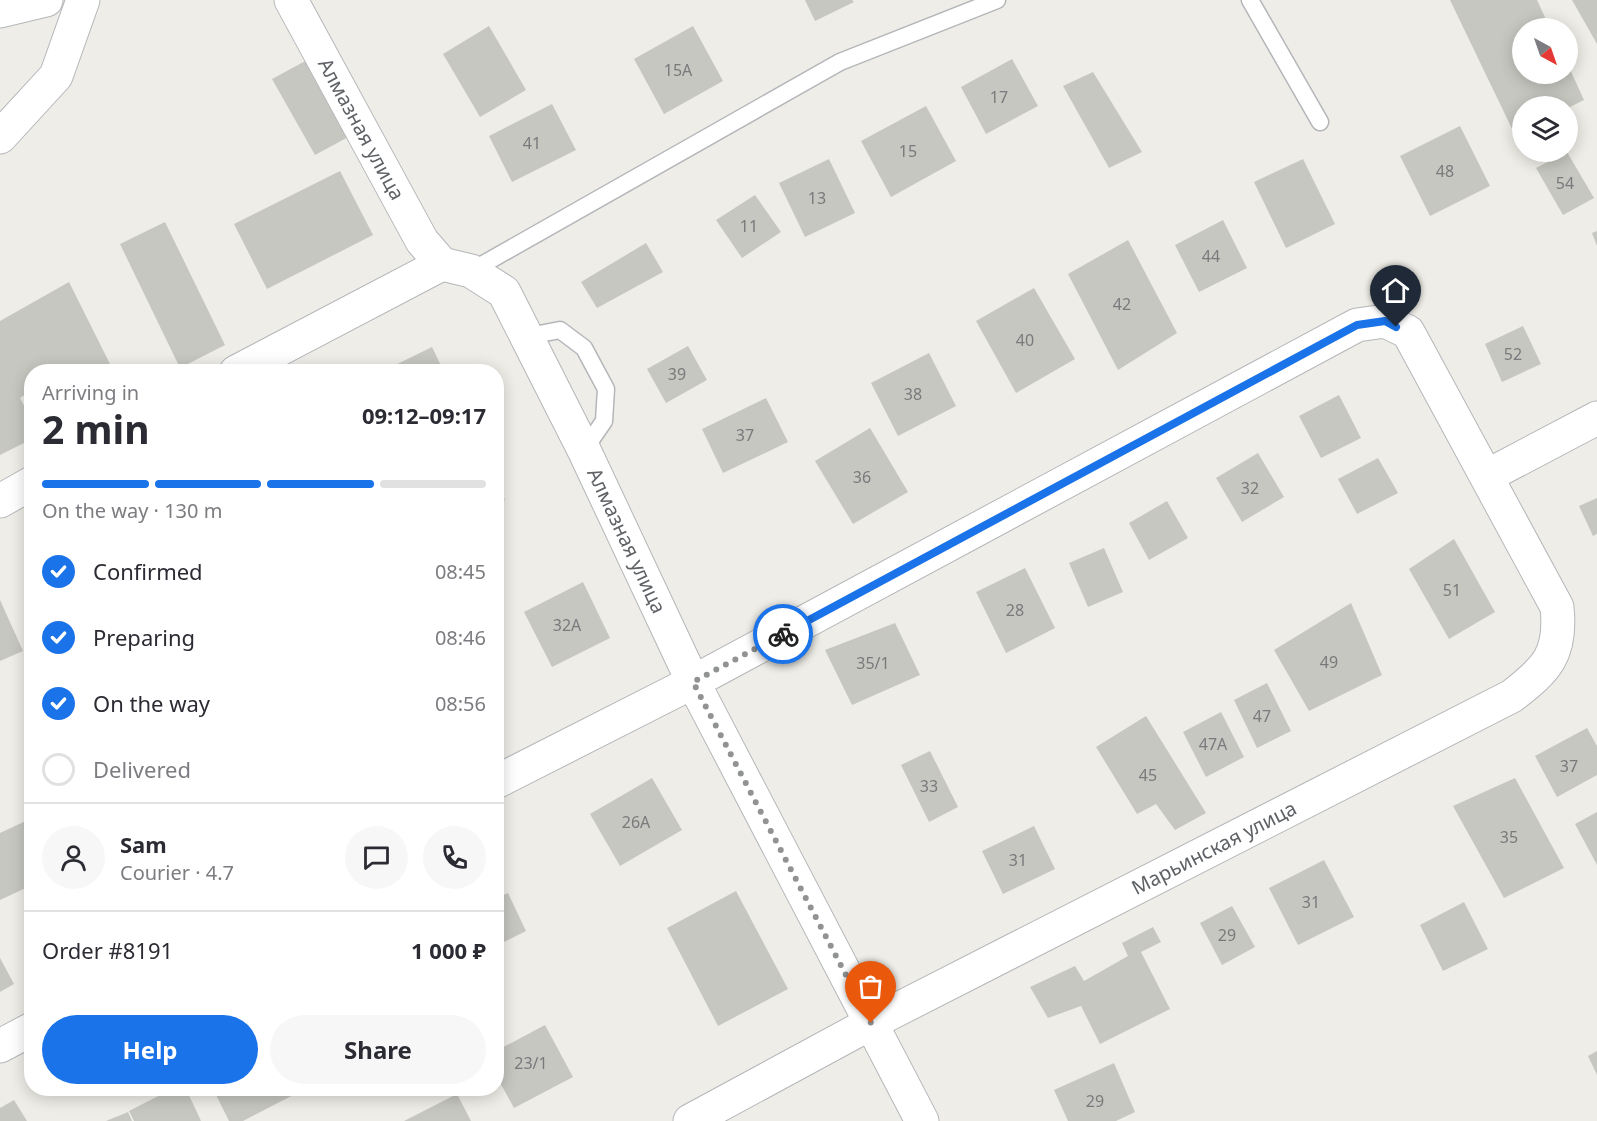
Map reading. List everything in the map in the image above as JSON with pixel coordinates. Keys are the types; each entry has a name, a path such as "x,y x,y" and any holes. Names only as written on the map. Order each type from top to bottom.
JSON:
{"street":[{"path":"0,11 46,0"},
{"path":"0,137 56,76 83,0"},
{"name":"Алмазная улица","path":"291,0 422,241 456,268 504,292 529,336 693,682 922,1121"},
{"path":"253,364 456,268"},
{"name":"Марьинская улица","path":"504,778 693,682 1357,325 1385,321 1408,332 1487,476 1557,607 1560,632 1554,654 1538,676 1512,696 871,1023 690,1121"},
{"path":"1487,476 1597,418"},
{"path":"0,501 24,488"},
{"path":"0,1046 24,1033"}],"lane":[{"path":"456,268 840,62 997,0"},
{"path":"1250,0 1320,122"},
{"path":"529,336 560,330 584,348 606,389 604,421 584,450"}],"building":[{"path":"805,0 852,0 854,2 815,21"},
{"path":"1450,0 1537,0 1545,18 1512,18 1512,84 1577,84 1584,100 1578,103 1578,96 1512,96 1512,129"},
{"path":"1572,0 1597,0 1597,44"},
{"path":"489,26 526,90 480,117 443,54"},
{"path":"693,26 723,81 664,114 634,59"},
{"path":"309,59 352,135 315,155 272,79"},
{"path":"1012,59 1038,106 986,134 961,87"},
{"path":"1093,72 1142,152 1109,168 1063,86"},
{"path":"552,104 576,150 512,182 489,136"},
{"path":"926,106 956,161 891,197 861,141"},
{"path":"1460,126 1490,186 1430,216 1400,156"},
{"path":"829,159 855,213 805,237 779,183"},
{"path":"1303,159 1335,224 1286,248 1254,182"},
{"path":"1548,162 1573,162 1594,198 1563,215 1536,168"},
{"path":"340,171 373,235 267,289 234,224"},
{"path":"755,195 781,232 742,258 716,220"},
{"path":"1223,220 1247,268 1199,292 1175,245"},
{"path":"165,222 225,345 188,364 178,364 120,244"},
{"path":"1597,231 1597,246 1592,233"},
{"path":"1128,240 1177,333 1118,370 1068,274"},
{"path":"646,243 663,272 597,308 581,282"},
{"path":"69,282 110,364 24,364 24,395 20,398 24,406 24,443 0,455 0,321"},
{"path":"1034,288 1075,359 1016,393 976,321"},
{"path":"1523,326 1541,364 1502,382 1485,344"},
{"path":"688,346 707,380 666,403 647,369"},
{"path":"432,347 440,364 397,364"},
{"path":"929,353 956,406 898,436 871,383"},
{"path":"1339,395 1361,438 1321,458 1299,416"},
{"path":"766,398 788,442 723,473 702,429"},
{"path":"870,428 908,492 853,524 815,461"},
{"path":"1258,453 1284,497 1242,522 1216,478"},
{"path":"1378,458 1398,493 1357,514 1338,479"},
{"path":"1597,498 1597,534 1593,536 1579,506"},
{"path":"1167,501 1188,538 1149,560 1129,523"},
{"path":"1454,539 1495,612 1449,639 1409,569"},
{"path":"1104,548 1123,592 1088,607 1069,563"},
{"path":"1025,568 1055,628 1006,653 976,592"},
{"path":"583,582 610,638 552,667 524,612"},
{"path":"0,600 23,651 0,661"},
{"path":"1351,603 1382,675 1309,711 1274,650"},
{"path":"895,623 920,675 852,705 825,650"},
{"path":"1267,683 1291,731 1257,748 1234,700"},
{"path":"1221,712 1244,757 1206,777 1183,732"},
{"path":"1146,716 1206,813 1175,830 1156,804 1137,814 1096,747"},
{"path":"1587,728 1597,746 1597,775 1557,797 1535,756"},
{"path":"930,751 958,807 929,822 901,765"},
{"path":"652,778 682,830 620,866 590,814"},
{"path":"1515,778 1564,868 1504,898 1453,806"},
{"path":"1597,812 1597,865 1575,824"},
{"path":"24,822 24,889 0,900 0,833"},
{"path":"1034,826 1055,869 1003,894 982,851"},
{"path":"1324,860 1354,917 1298,945 1269,888"},
{"path":"736,891 788,989 718,1026 667,928"},
{"path":"508,893 526,931 504,942 504,895"},
{"path":"1464,902 1488,949 1443,971 1420,925"},
{"path":"1232,906 1255,947 1222,965 1200,923"},
{"path":"1153,927 1161,942 1141,952 1170,1009 1100,1044 1081,1006 1048,1018 1030,987 1075,966 1084,981 1128,956 1122,943"},
{"path":"0,958 14,984 0,992"},
{"path":"545,1025 573,1077 514,1108 504,1090 504,1047"},
{"path":"1597,1051 1597,1075 1588,1056"},
{"path":"1114,1063 1135,1112 1116,1121 1068,1121 1054,1090"},
{"path":"158,1096 189,1096 201,1121 134,1121 129,1111"},
{"path":"216,1096 291,1096 243,1121 229,1121"},
{"path":"453,1096 458,1096 471,1121 404,1121"},
{"path":"14,1100 27,1121 0,1121 0,1108"},
{"path":"128,1112 132,1121 106,1121"}],"way so far":[{"path":"783,634 693,682 871,1023"}],"route":[{"path":"783,634 1357,325 1385,321 1396,327"}]}
